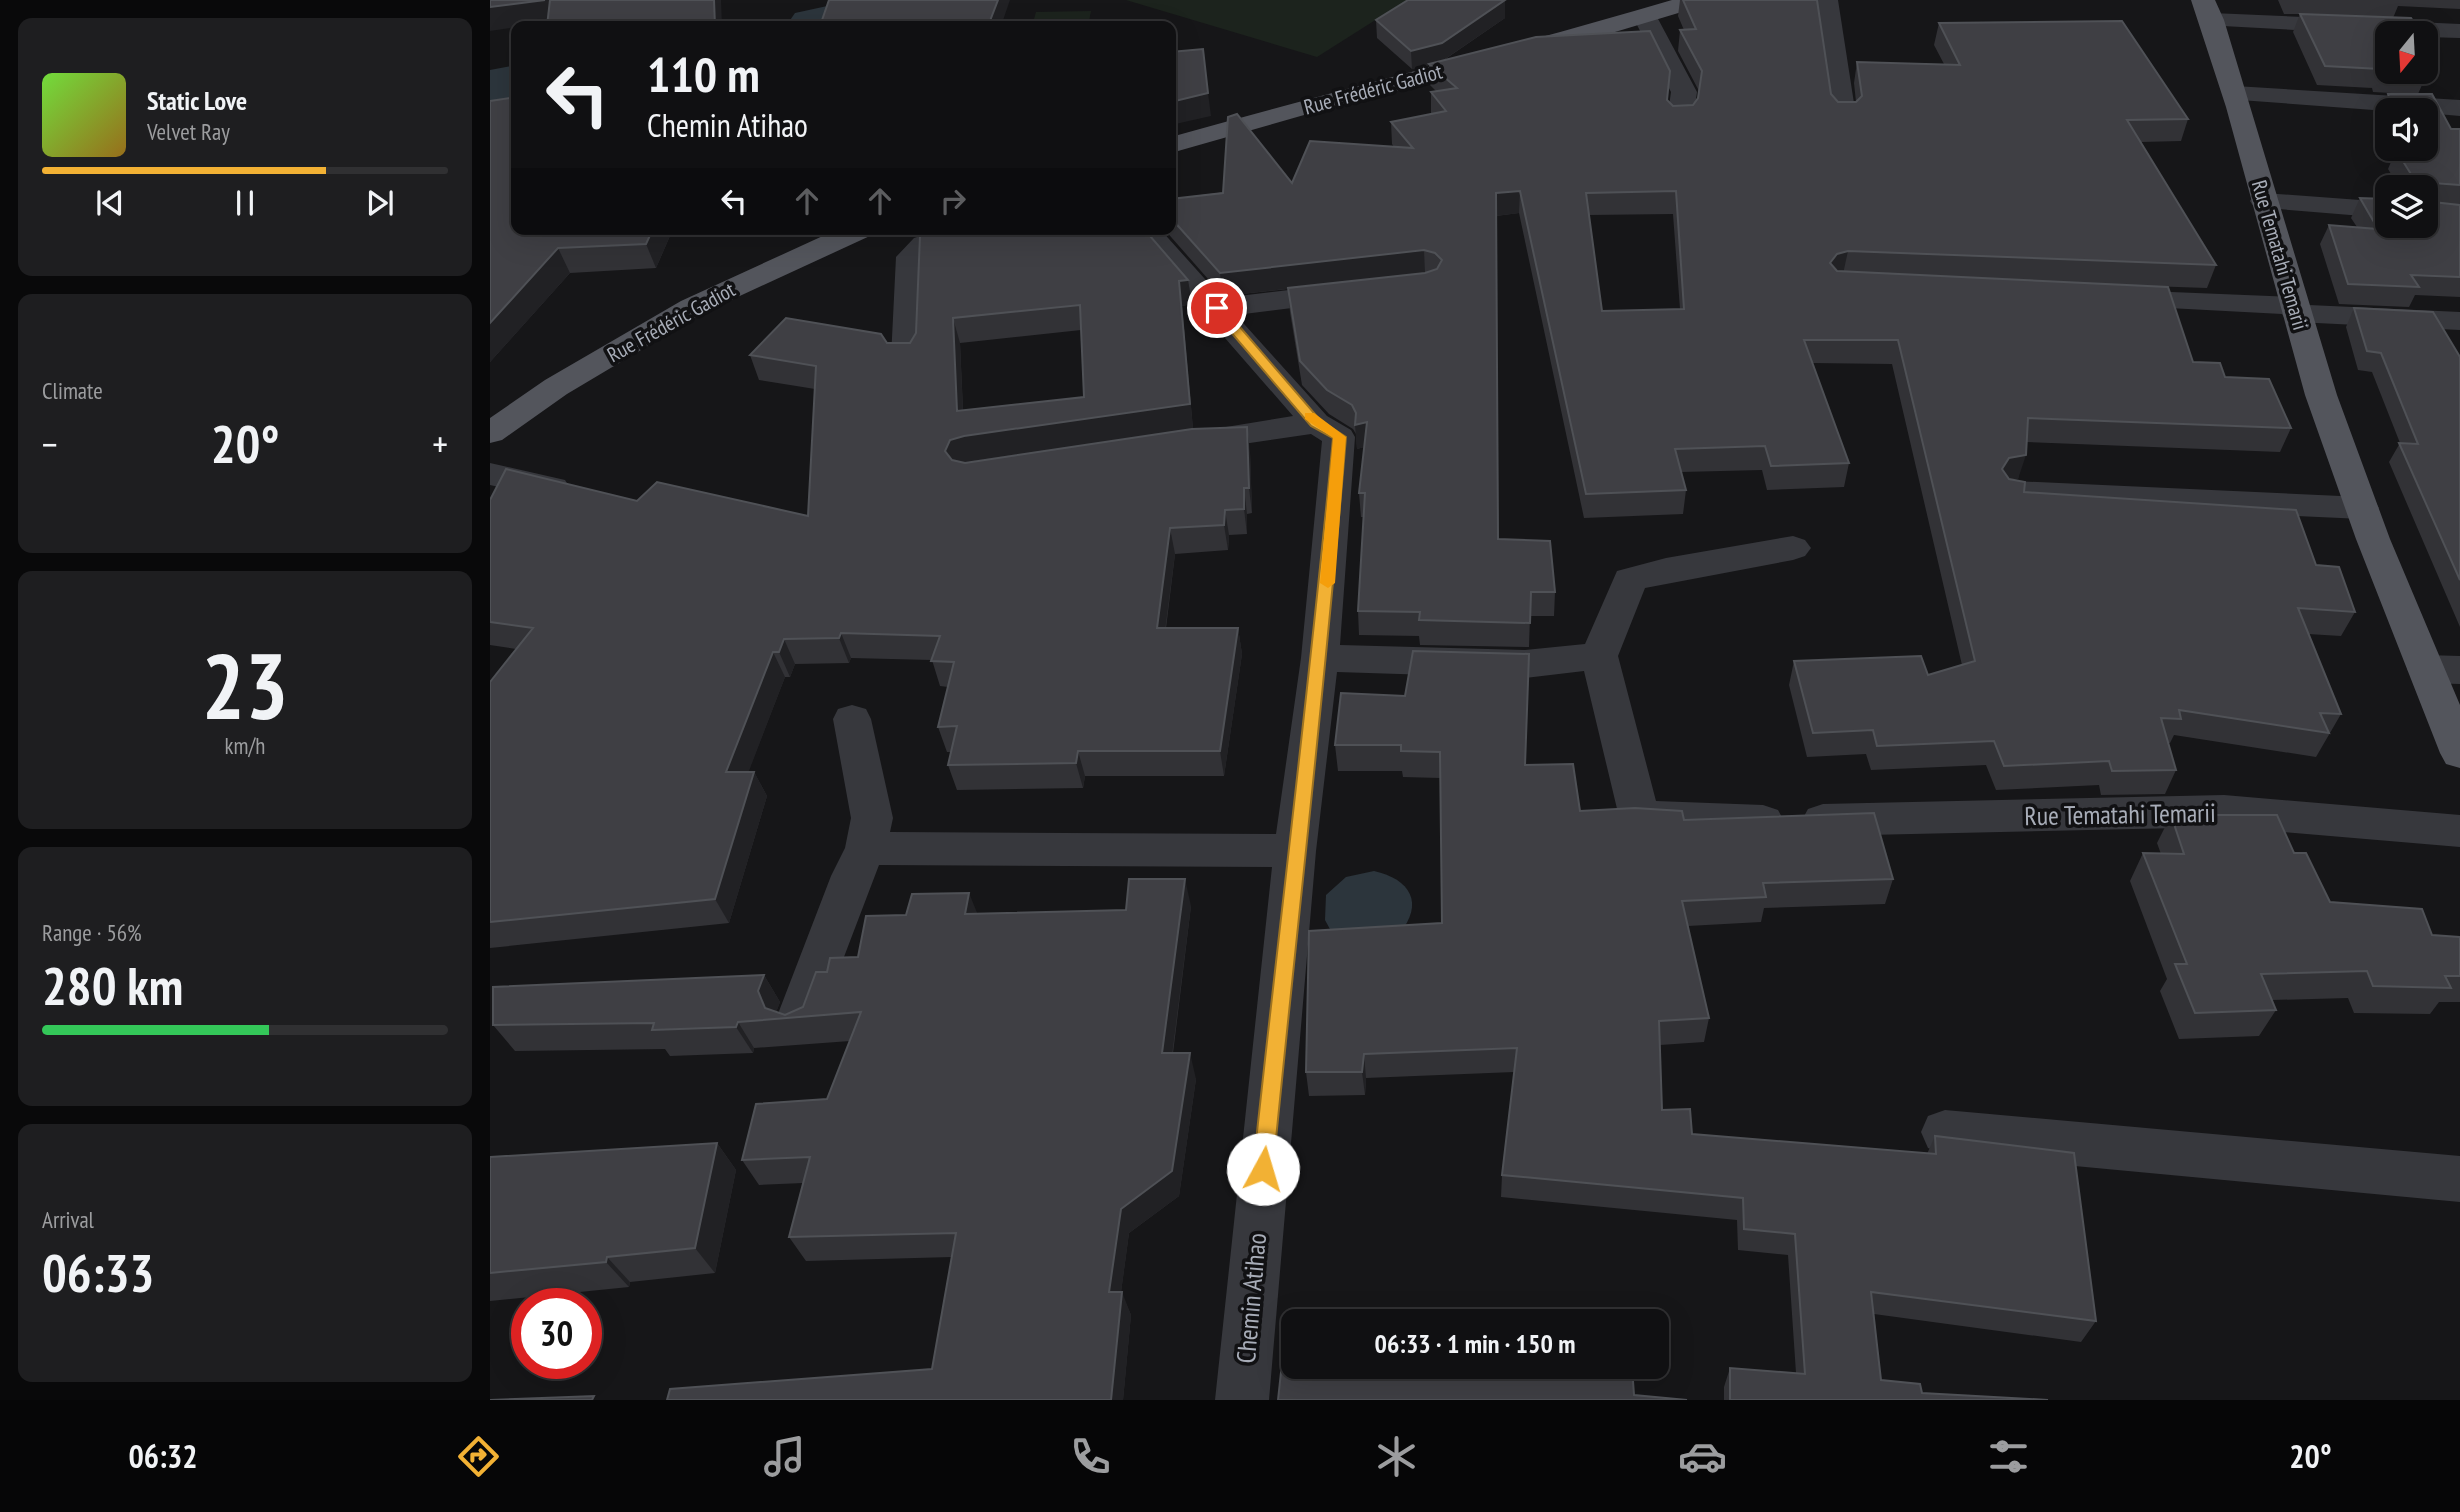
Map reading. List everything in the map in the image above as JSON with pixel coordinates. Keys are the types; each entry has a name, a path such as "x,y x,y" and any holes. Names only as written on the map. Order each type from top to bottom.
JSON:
{"main road":[{"name":"Rue Frédéric Gadiot","path":"1176,144 1645,17 1697,0"},
{"name":"Rue Tematahi Temarii","path":"2207,10 2237,101 2321,395 2362,508 2443,670 2460,753"},
{"name":"Rue Frédéric Gadiot","path":"491,431 556,387 659,325 846,235"}],"street":[{"path":"1826,0 1843,116"},
{"path":"2207,10 2460,32"},
{"path":"1645,17 1684,92 1680,120"},
{"path":"2237,101 2460,108"},
{"path":"2237,101 2375,114"},
{"path":"2438,118 2460,119"},
{"path":"2264,201 2375,208"},
{"path":"906,358 910,257 924,244 953,235"},
{"name":"Chemin Atihao","path":"1150,235 1217,308 1316,423 1339,437 1320,658 1295,851 1242,1400"},
{"path":"1217,308 1373,290"},
{"path":"2089,297 2460,321"},
{"path":"1164,446 1316,423"},
{"path":"490,474 588,496"},
{"path":"2014,492 2362,508"},
{"path":"1320,658 1525,664 1599,656 1630,580 1666,570 1793,548"},
{"name":"Rue Tematahi Temarii","path":"1599,656 1640,817 1779,821 2224,811 2460,831"},
{"path":"799,1019 852,876 866,848 872,818 852,719"},
{"path":"866,848 1295,851"},
{"path":"1945,1132 2460,1179"}],"shaded area":[{"path":"1126,0 1407,0 1317,57"},
{"path":"1091,11 1089,21 1033,21 1036,12"},
{"path":"1374,871 1405,886 1412,903 1407,923 1399,934 1331,931 1325,920 1326,895 1346,877"}],"building":[{"path":"490,0 545,0 490,7"},
{"path":"550,0 714,0 715,21 548,21"},
{"path":"829,0 998,0 990,21 822,21"},
{"path":"1408,0 1505,0 1442,43 1411,51 1376,20"},
{"path":"1683,0 1817,0 1831,94 1838,102 1856,102 1862,96 1857,62 1960,65 1939,23 2122,21 2188,119 2127,120 2216,265 1848,251 1837,254 1830,263 1837,271 2168,287 2193,362 2220,363 2225,377 2269,379 2291,428 2028,418 2026,455 2009,458 2002,469 2009,479 2025,482 2024,492 2296,510 2316,565 2339,567 2355,612 2298,608 2341,714 2320,713 2329,733 2179,710 2181,719 2161,718 2176,770 2112,771 2109,761 2004,766 1994,741 1877,746 1873,730 1813,733 1794,661 1921,656 1928,675 1975,661 1898,340 1804,340 1849,463 1771,466 1765,446 1675,449 1686,490 1586,494 1520,191 1496,193 1498,539 1550,541 1555,592 1531,592 1530,623 1419,620 1420,612 1358,611 1365,493 1359,493 1367,422 1355,425 1356,413 1352,405 1327,390 1300,361 1288,288 1425,273 1437,269 1442,260 1435,253 1424,250 1220,273 1176,224 1176,198 1223,193 1228,117 1237,114 1292,183 1310,141 1413,148 1391,122 1446,111 1431,92 1457,88 1429,64 1536,37 1650,31 1670,71 1667,100 1673,106 1693,105 1698,98 1702,71 1680,30 1696,29","holes":["1676,191 1684,309 1602,311 1586,193"]},
{"path":"2300,14 2411,18 2413,21 2375,21 2375,69 2325,66"},
{"path":"1203,49 1208,93 1176,101 1176,52"},
{"path":"2388,94 2432,94 2434,98 2389,98"},
{"path":"511,98 511,235 650,235 646,244 558,248 490,323 490,101"},
{"path":"2438,105 2451,129 2460,129 2460,185 2438,183 2438,175 2412,175 2403,161 2438,161"},
{"path":"2360,198 2375,199 2375,224"},
{"path":"2438,203 2460,205 2460,277 2411,275 2419,287 2348,284 2329,225 2375,229 2375,238 2438,238"},
{"path":"921,235 1149,235 1188,280 1179,281 1190,404 964,436 950,440 945,451 952,460 965,463 1192,429 1247,427 1249,488 1244,488 1244,509 1225,510 1224,525 1170,528 1157,628 1238,628 1220,751 1078,751 1076,763 948,765 957,726 938,727 954,662 931,661 940,636 841,633 839,638 784,639 779,652 773,652 726,772 754,772 715,899 490,922 490,682 533,628 490,622 490,500 506,469 637,501 657,482 808,516 816,366 750,355 786,318 881,334 887,343 910,343 916,333","holes":["1080,305 1084,397 957,411 953,318"]},
{"path":"2354,308 2433,312 2460,357 2460,580 2399,443 2418,444 2381,353 2367,351"},
{"path":"1413,651 1529,654 1525,765 1573,764 1580,811 1635,808 1682,811 1684,820 1874,813 1893,879 1763,883 1766,897 1682,901 1709,1018 1659,1021 1662,1110 1690,1109 1692,1134 1936,1154 1935,1136 2074,1153 2096,1321 1871,1292 1881,1380 1920,1384 1922,1393 2048,1400 1730,1400 1730,1368 1805,1374 1795,1234 1744,1229 1743,1198 1502,1175 1517,1048 1364,1054 1362,1072 1306,1072 1309,931 1442,923 1440,752 1401,751 1401,745 1335,745 1341,693 1405,696"},
{"path":"2171,815 2277,815 2294,853 2306,853 2330,902 2422,909 2432,935 2460,937 2460,976 2445,976 2451,988 2373,986 2367,971 2261,974 2276,1010 2195,1013 2175,964 2187,964 2143,853 2184,854"},
{"path":"1129,879 1185,879 1162,1053 1190,1053 1172,1171 1121,1209 1109,1292 1122,1292 1111,1400 667,1400 670,1389 932,1369 956,1233 789,1237 810,1157 742,1160 756,1104 827,1099 861,1012 738,1022 736,1027 652,1030 654,1023 493,1025 493,987 764,975 758,991 765,1008 785,1015 803,1007 816,972 827,972 830,958 858,957 866,916 906,915 912,894 969,893 965,914 1126,910"},
{"path":"717,1143 695,1248 607,1257 606,1262 490,1273 490,1157"},
{"path":"1281,1372 1281,1379 1633,1379 1634,1395 1687,1400 1278,1400"},
{"path":"594,1396 592,1400 490,1400"}],"waterway":[{"path":"844,21 916,0"},
{"path":"490,89 511,85"}],"slow traffic":[{"path":"1310,416 1316,423 1339,437 1340,461 1328,583"}],"route":[{"path":"1217,308 1316,423 1339,437 1340,461 1320,658 1295,851 1263,1169"}]}
